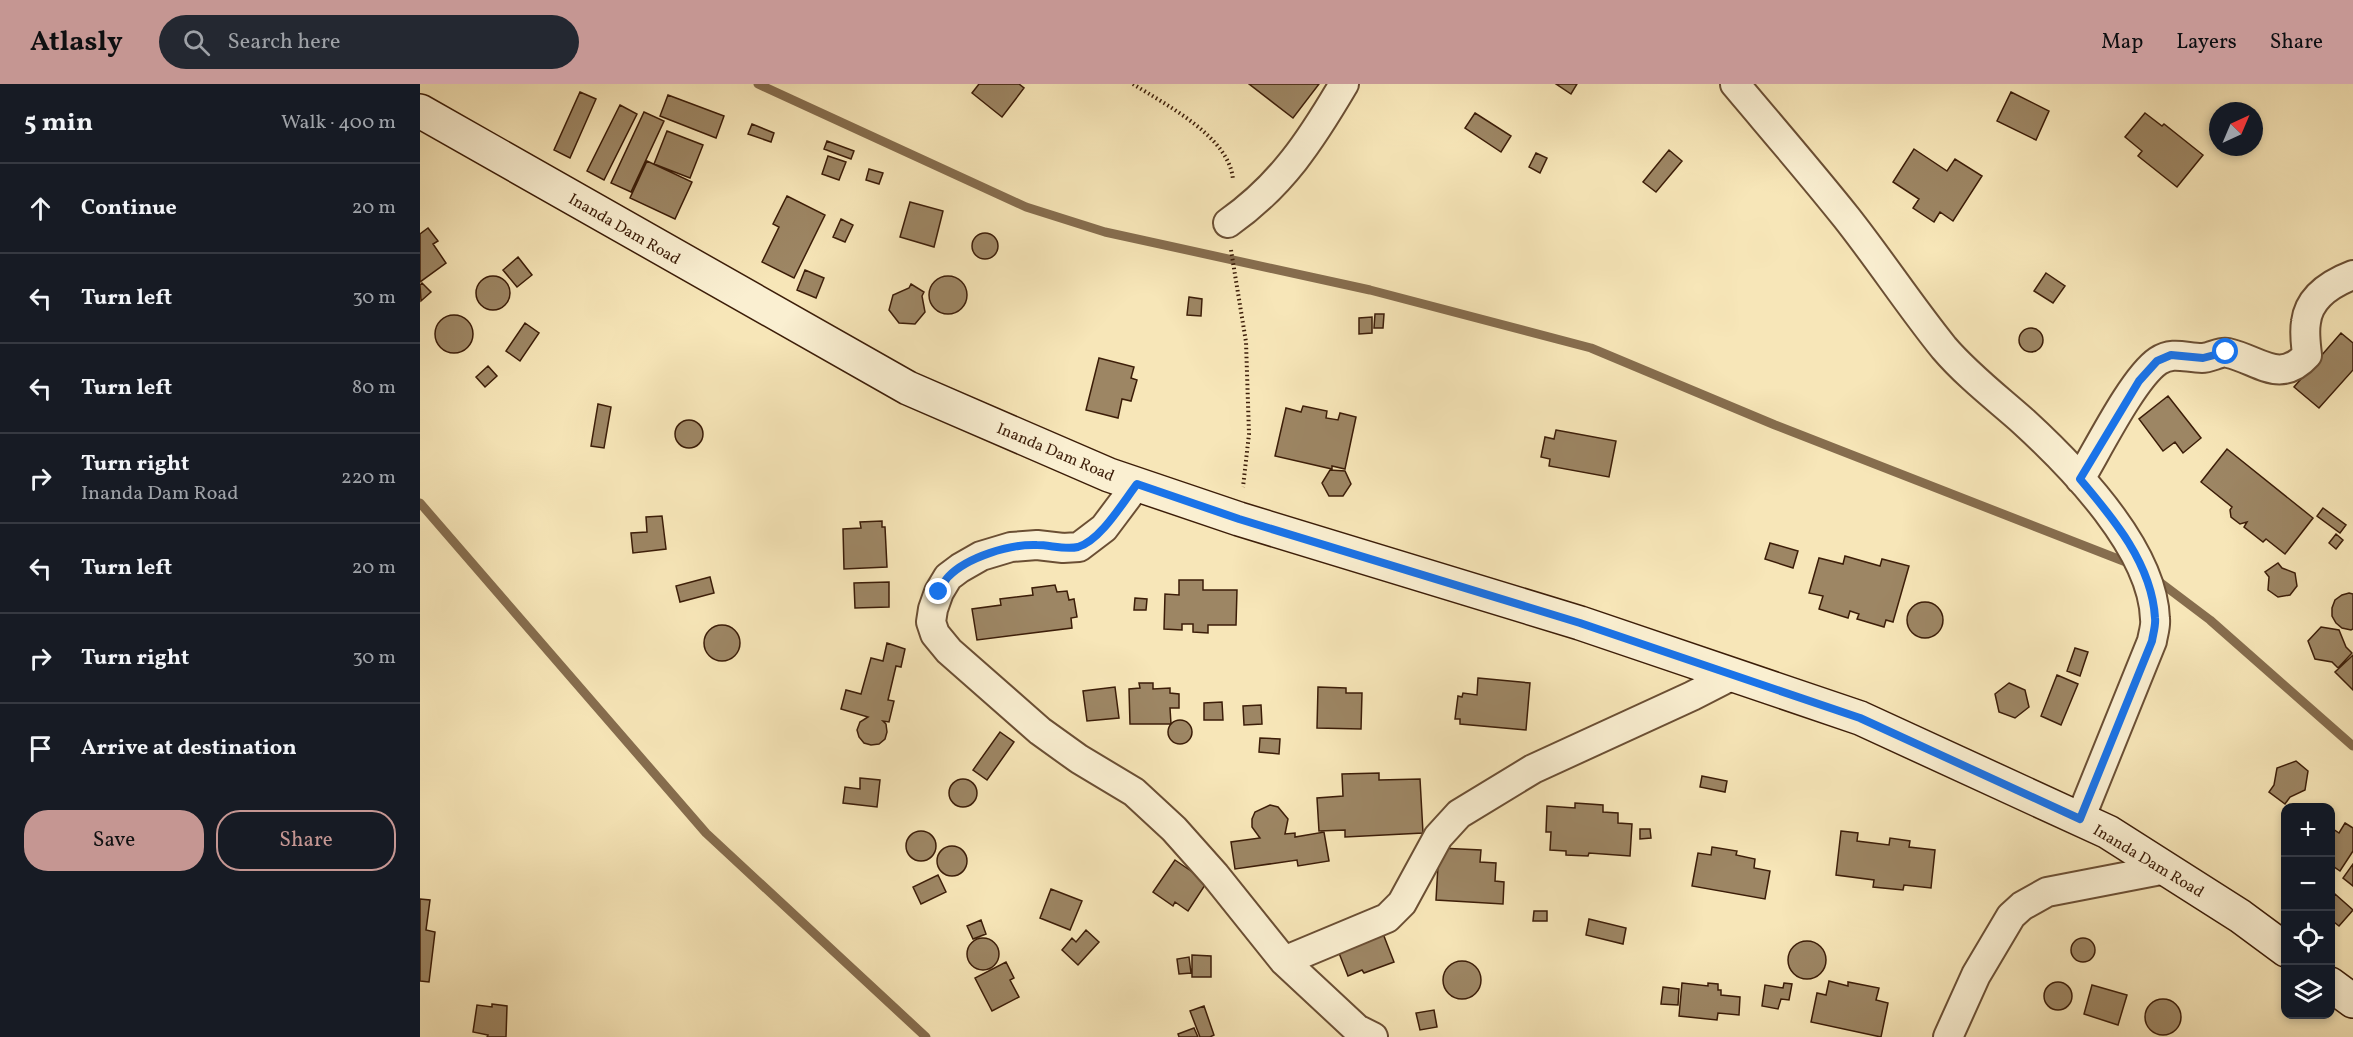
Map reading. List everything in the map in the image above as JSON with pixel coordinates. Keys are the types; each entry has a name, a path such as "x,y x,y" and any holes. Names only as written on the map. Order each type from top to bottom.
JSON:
{"street":[{"path":"1228,223 1254,205 1287,169 1312,139 1344,84"},
{"path":"1735,84 1846,217 1945,349 1986,391 2024,422 2080,479 2110,514 2143,569 2156,620 2152,641 2080,819"},
{"name":"Inanda Dam Road","path":"420,111 908,388 1109,475 1239,519 1580,623 1860,718 2108,832 2240,916 2281,946"},
{"path":"2080,479 2139,381 2157,361 2171,355 2203,358 2226,352 2268,368 2286,371 2299,364 2307,355 2306,321 2313,303 2325,289 2353,274"},
{"path":"1137,484 1104,528 1079,547 1037,545 1011,547 981,556 960,568 948,577 939,592 931,622 941,643 1040,731 1078,759 1134,792 1173,829 1266,936 1284,961 1357,1029 1373,1037"},
{"path":"1284,961 1387,918 1402,903 1438,837 1459,814 1533,769 1733,675"},
{"path":"1948,1037 1976,975 2011,916 2022,906 2047,892 2166,869"},
{"path":"2335,987 2353,1001"}],"path":[{"path":"1133,84 1200,129 1218,145 1227,159 1233,177 1228,223 1246,342 1249,434 1239,519"}],"building":[{"path":"979,84 1019,84 1024,88 1002,117 972,93"},
{"path":"1249,84 1319,84 1293,118"},
{"path":"1556,84 1577,84 1571,94"},
{"path":"580,92 596,99 570,158 554,150"},
{"path":"2011,92 2049,111 2036,140 1997,121"},
{"path":"668,95 724,116 716,138 660,116"},
{"path":"620,105 637,114 604,180 587,171"},
{"path":"644,112 664,121 631,192 611,183"},
{"path":"1475,113 1511,136 1501,152 1465,128"},
{"path":"2145,113 2162,126 2164,124 2203,155 2177,187 2138,156 2142,151 2125,137"},
{"path":"752,124 774,133 771,142 748,134"},
{"path":"667,131 703,145 690,178 654,164"},
{"path":"827,141 854,151 851,159 824,149"},
{"path":"1914,149 1947,171 1955,159 1982,176 1953,221 1940,212 1934,222 1913,208 1919,199 1893,182"},
{"path":"1669,150 1682,161 1656,192 1643,182"},
{"path":"1536,153 1547,158 1540,173 1529,167"},
{"path":"828,156 846,162 839,180 822,174"},
{"path":"647,161 692,182 675,219 630,198"},
{"path":"869,169 883,173 879,184 866,180"},
{"path":"787,196 825,215 794,278 762,262 779,227 773,224"},
{"path":"910,202 943,211 934,247 900,237"},
{"path":"841,219 853,225 845,242 833,237"},
{"path":"428,228 438,241 433,244 446,263 420,282 420,234"},
{"path":"985,233 994,237 998,246 994,255 985,259 976,255 972,246 976,237"},
{"path":"518,257 532,275 517,287 503,270"},
{"path":"805,270 824,278 816,298 797,290"},
{"path":"2046,273 2065,286 2053,303 2034,291"},
{"path":"493,276 505,281 510,293 505,305 493,310 481,305 476,293 481,281"},
{"path":"948,276 962,281 967,295 962,309 948,314 934,309 929,295 934,281"},
{"path":"422,283 431,292 421,301 420,285"},
{"path":"911,284 924,292 922,296 925,312 915,324 899,323 889,310 893,295 909,288"},
{"path":"1189,297 1202,299 1201,316 1187,315"},
{"path":"1375,314 1384,314 1383,328 1374,328"},
{"path":"454,315 467,321 473,334 467,347 454,353 441,347 435,334 441,321"},
{"path":"1372,317 1372,333 1359,334 1359,318"},
{"path":"525,323 539,333 520,361 506,351"},
{"path":"2031,328 2040,331 2043,340 2040,349 2031,352 2022,349 2019,340 2022,331"},
{"path":"2341,333 2353,343 2353,370 2319,408 2294,387"},
{"path":"1099,358 1134,367 1131,378 1137,380 1131,401 1122,399 1118,418 1086,410"},
{"path":"488,366 497,376 485,387 476,377"},
{"path":"2168,396 2201,438 2183,453 2175,442 2163,451 2139,419"},
{"path":"598,404 611,407 604,448 591,446"},
{"path":"1303,406 1327,411 1326,418 1338,420 1340,413 1356,417 1345,469 1332,466 1332,469 1275,456 1286,408 1301,412"},
{"path":"689,420 699,424 703,434 699,444 689,448 679,444 675,434 679,424"},
{"path":"1556,430 1616,441 1609,477 1549,466 1550,459 1541,457 1545,437 1554,439"},
{"path":"2227,449 2313,518 2285,554 2266,539 2263,542 2244,527 2247,522 2240,524 2231,517 2232,507 2201,482"},
{"path":"1330,470 1345,471 1351,484 1343,496 1329,496 1322,483"},
{"path":"2323,508 2346,525 2340,533 2317,516"},
{"path":"662,516 666,549 633,553 631,533 647,532 646,517"},
{"path":"882,521 882,527 885,527 887,567 844,569 843,529 861,528 860,522"},
{"path":"2336,534 2343,540 2336,549 2329,543"},
{"path":"1770,543 1798,551 1793,568 1765,559"},
{"path":"1845,556 1880,566 1882,559 1909,566 1893,622 1886,620 1884,627 1857,619 1859,614 1850,611 1848,618 1819,609 1823,596 1809,593 1819,558 1843,564"},
{"path":"2278,563 2282,568 2295,573 2297,586 2290,595 2278,597 2268,590 2269,577 2265,572"},
{"path":"710,577 714,593 680,602 676,586"},
{"path":"1179,580 1203,580 1203,590 1237,590 1236,625 1208,625 1208,633 1193,632 1193,624 1182,624 1182,630 1164,629 1165,594 1179,595"},
{"path":"889,582 889,607 855,608 854,583"},
{"path":"1055,585 1057,592 1067,591 1069,600 1074,599 1077,617 1071,618 1072,628 977,640 972,609 1001,605 1000,599 1033,595 1032,588"},
{"path":"2349,593 2353,594 2353,629 2351,630 2342,628 2332,616 2335,600"},
{"path":"1135,598 1147,599 1146,610 1134,610"},
{"path":"1925,602 1938,607 1943,620 1938,633 1925,638 1912,633 1907,620 1912,607"},
{"path":"722,625 735,630 740,643 735,656 722,661 709,656 704,643 709,630"},
{"path":"2321,627 2339,630 2346,647 2352,653 2338,668 2332,662 2315,659 2308,641"},
{"path":"887,643 905,649 901,667 896,666 888,700 894,701 889,722 883,721 887,732 885,739 879,744 871,745 864,743 857,730 860,722 868,717 841,709 846,690 861,694 871,658 883,661"},
{"path":"2075,648 2088,652 2080,676 2067,671"},
{"path":"2353,655 2353,690 2335,672"},
{"path":"2057,675 2078,684 2061,725 2041,716"},
{"path":"1478,678 1530,683 1526,730 1460,724 1460,719 1455,719 1458,696 1462,697 1463,693 1477,695"},
{"path":"1139,683 1153,683 1153,689 1170,688 1170,693 1179,694 1179,708 1170,708 1171,724 1130,724 1129,689 1140,688"},
{"path":"2009,683 2025,690 2029,707 2015,718 1999,712 1995,694"},
{"path":"1115,687 1119,718 1087,721 1083,691"},
{"path":"1318,687 1346,688 1346,693 1362,693 1361,729 1317,728"},
{"path":"1222,702 1223,720 1204,720 1204,703"},
{"path":"1261,705 1262,724 1244,725 1243,706"},
{"path":"1180,720 1188,724 1192,732 1188,740 1180,744 1172,740 1168,732 1172,724"},
{"path":"1000,732 1014,742 987,780 973,770"},
{"path":"1260,738 1280,739 1279,754 1259,752"},
{"path":"2296,761 2308,771 2305,790 2290,797 2286,803 2269,792 2274,785 2277,768"},
{"path":"1379,773 1379,780 1420,779 1423,833 1345,837 1345,830 1319,831 1317,798 1343,796 1342,774"},
{"path":"1702,776 1727,781 1725,792 1700,787"},
{"path":"860,778 880,780 877,807 843,803 845,787 860,789"},
{"path":"963,779 973,783 977,793 973,803 963,807 953,803 949,793 953,783"},
{"path":"1575,803 1603,805 1603,812 1618,813 1618,823 1632,824 1630,856 1589,853 1588,856 1566,855 1566,851 1550,850 1551,832 1546,832 1547,806 1575,808"},
{"path":"1270,805 1278,807 1288,819 1285,834 1295,833 1295,837 1324,832 1329,861 1298,866 1297,860 1235,869 1231,842 1260,838 1252,827 1252,819 1255,812"},
{"path":"2345,823 2353,828 2353,851 2340,871 2335,868 2335,830 2339,833"},
{"path":"1640,829 1650,829 1651,838 1640,839"},
{"path":"921,831 931,836 936,846 931,856 921,861 911,856 906,846 911,836"},
{"path":"1841,831 1858,833 1857,841 1889,845 1890,838 1910,841 1909,847 1935,850 1931,888 1904,885 1903,890 1873,887 1874,880 1836,875"},
{"path":"952,846 958,847 966,855 966,867 958,875 952,876 946,875 938,867 937,861 938,855 946,847"},
{"path":"1712,847 1737,851 1736,855 1755,859 1754,868 1770,871 1765,899 1692,886 1698,853 1711,855"},
{"path":"1439,848 1481,850 1480,862 1496,863 1495,881 1504,882 1503,904 1436,900"},
{"path":"1175,860 1207,882 1188,911 1175,902 1173,906 1153,892"},
{"path":"2353,864 2353,886 2343,878"},
{"path":"938,875 946,892 921,904 913,887"},
{"path":"1051,889 1082,901 1070,930 1040,918"},
{"path":"2335,894 2353,910 2339,926 2335,923"},
{"path":"420,899 430,900 426,930 435,932 429,982 420,981"},
{"path":"1534,911 1547,911 1547,921 1533,921"},
{"path":"1589,919 1626,928 1623,944 1586,935"},
{"path":"981,920 986,934 973,939 967,926"},
{"path":"1086,930 1099,942 1078,965 1062,950 1072,938 1076,942"},
{"path":"1382,931 1394,962 1348,976 1337,948"},
{"path":"983,938 995,942 999,954 995,966 983,970 971,966 967,954 971,942"},
{"path":"2083,938 2088,939 2094,945 2094,955 2088,961 2083,962 2078,961 2072,955 2071,950 2072,945 2078,939"},
{"path":"1807,941 1814,942 1820,947 1825,953 1825,967 1820,973 1814,978 1807,979 1800,978 1794,973 1789,967 1788,960 1789,953 1794,947 1800,942"},
{"path":"1192,955 1211,956 1211,977 1192,977"},
{"path":"1189,957 1191,973 1179,974 1177,959"},
{"path":"1462,961 1475,967 1481,980 1475,993 1462,999 1449,993 1443,980 1449,967"},
{"path":"1006,962 1014,978 1010,980 1019,997 992,1011 975,978"},
{"path":"1829,981 1848,986 1848,982 1879,988 1876,1000 1888,1003 1881,1037 1811,1022 1817,993 1826,995"},
{"path":"2058,982 2068,986 2072,996 2068,1006 2058,1010 2048,1006 2044,996 2048,986"},
{"path":"1682,983 1708,986 1708,983 1718,984 1721,995 1740,997 1739,1015 1718,1013 1717,1020 1679,1016"},
{"path":"1784,983 1792,984 1789,1000 1781,999 1778,1009 1762,1006 1765,985 1783,988"},
{"path":"2092,985 2127,995 2118,1025 2084,1014"},
{"path":"1663,987 1679,989 1678,1005 1661,1004"},
{"path":"2163,999 2176,1004 2181,1017 2176,1030 2163,1035 2150,1030 2145,1017 2150,1004"},
{"path":"492,1004 507,1006 506,1037 487,1037 488,1035 473,1032 477,1005 492,1007"},
{"path":"1204,1006 1214,1035 1210,1037 1200,1037 1190,1011"},
{"path":"1434,1010 1437,1027 1420,1030 1416,1013"},
{"path":"1194,1028 1198,1037 1179,1037 1178,1034"}],"waterway":[{"path":"758,84 1026,207 1105,232 1370,290 1591,348 1775,425 2131,564"},
{"path":"420,503 706,833 926,1037"},
{"path":"2153,577 2210,620 2353,746"}],"route":[{"path":"939,592 948,577 981,556 1011,547 1037,545 1079,547 1104,528 1137,484 1239,519 1580,623 1860,718 2080,819 2152,641 2156,620 2143,569 2110,514 2080,479 2139,381 2157,361 2171,355 2203,358 2226,352"}]}
